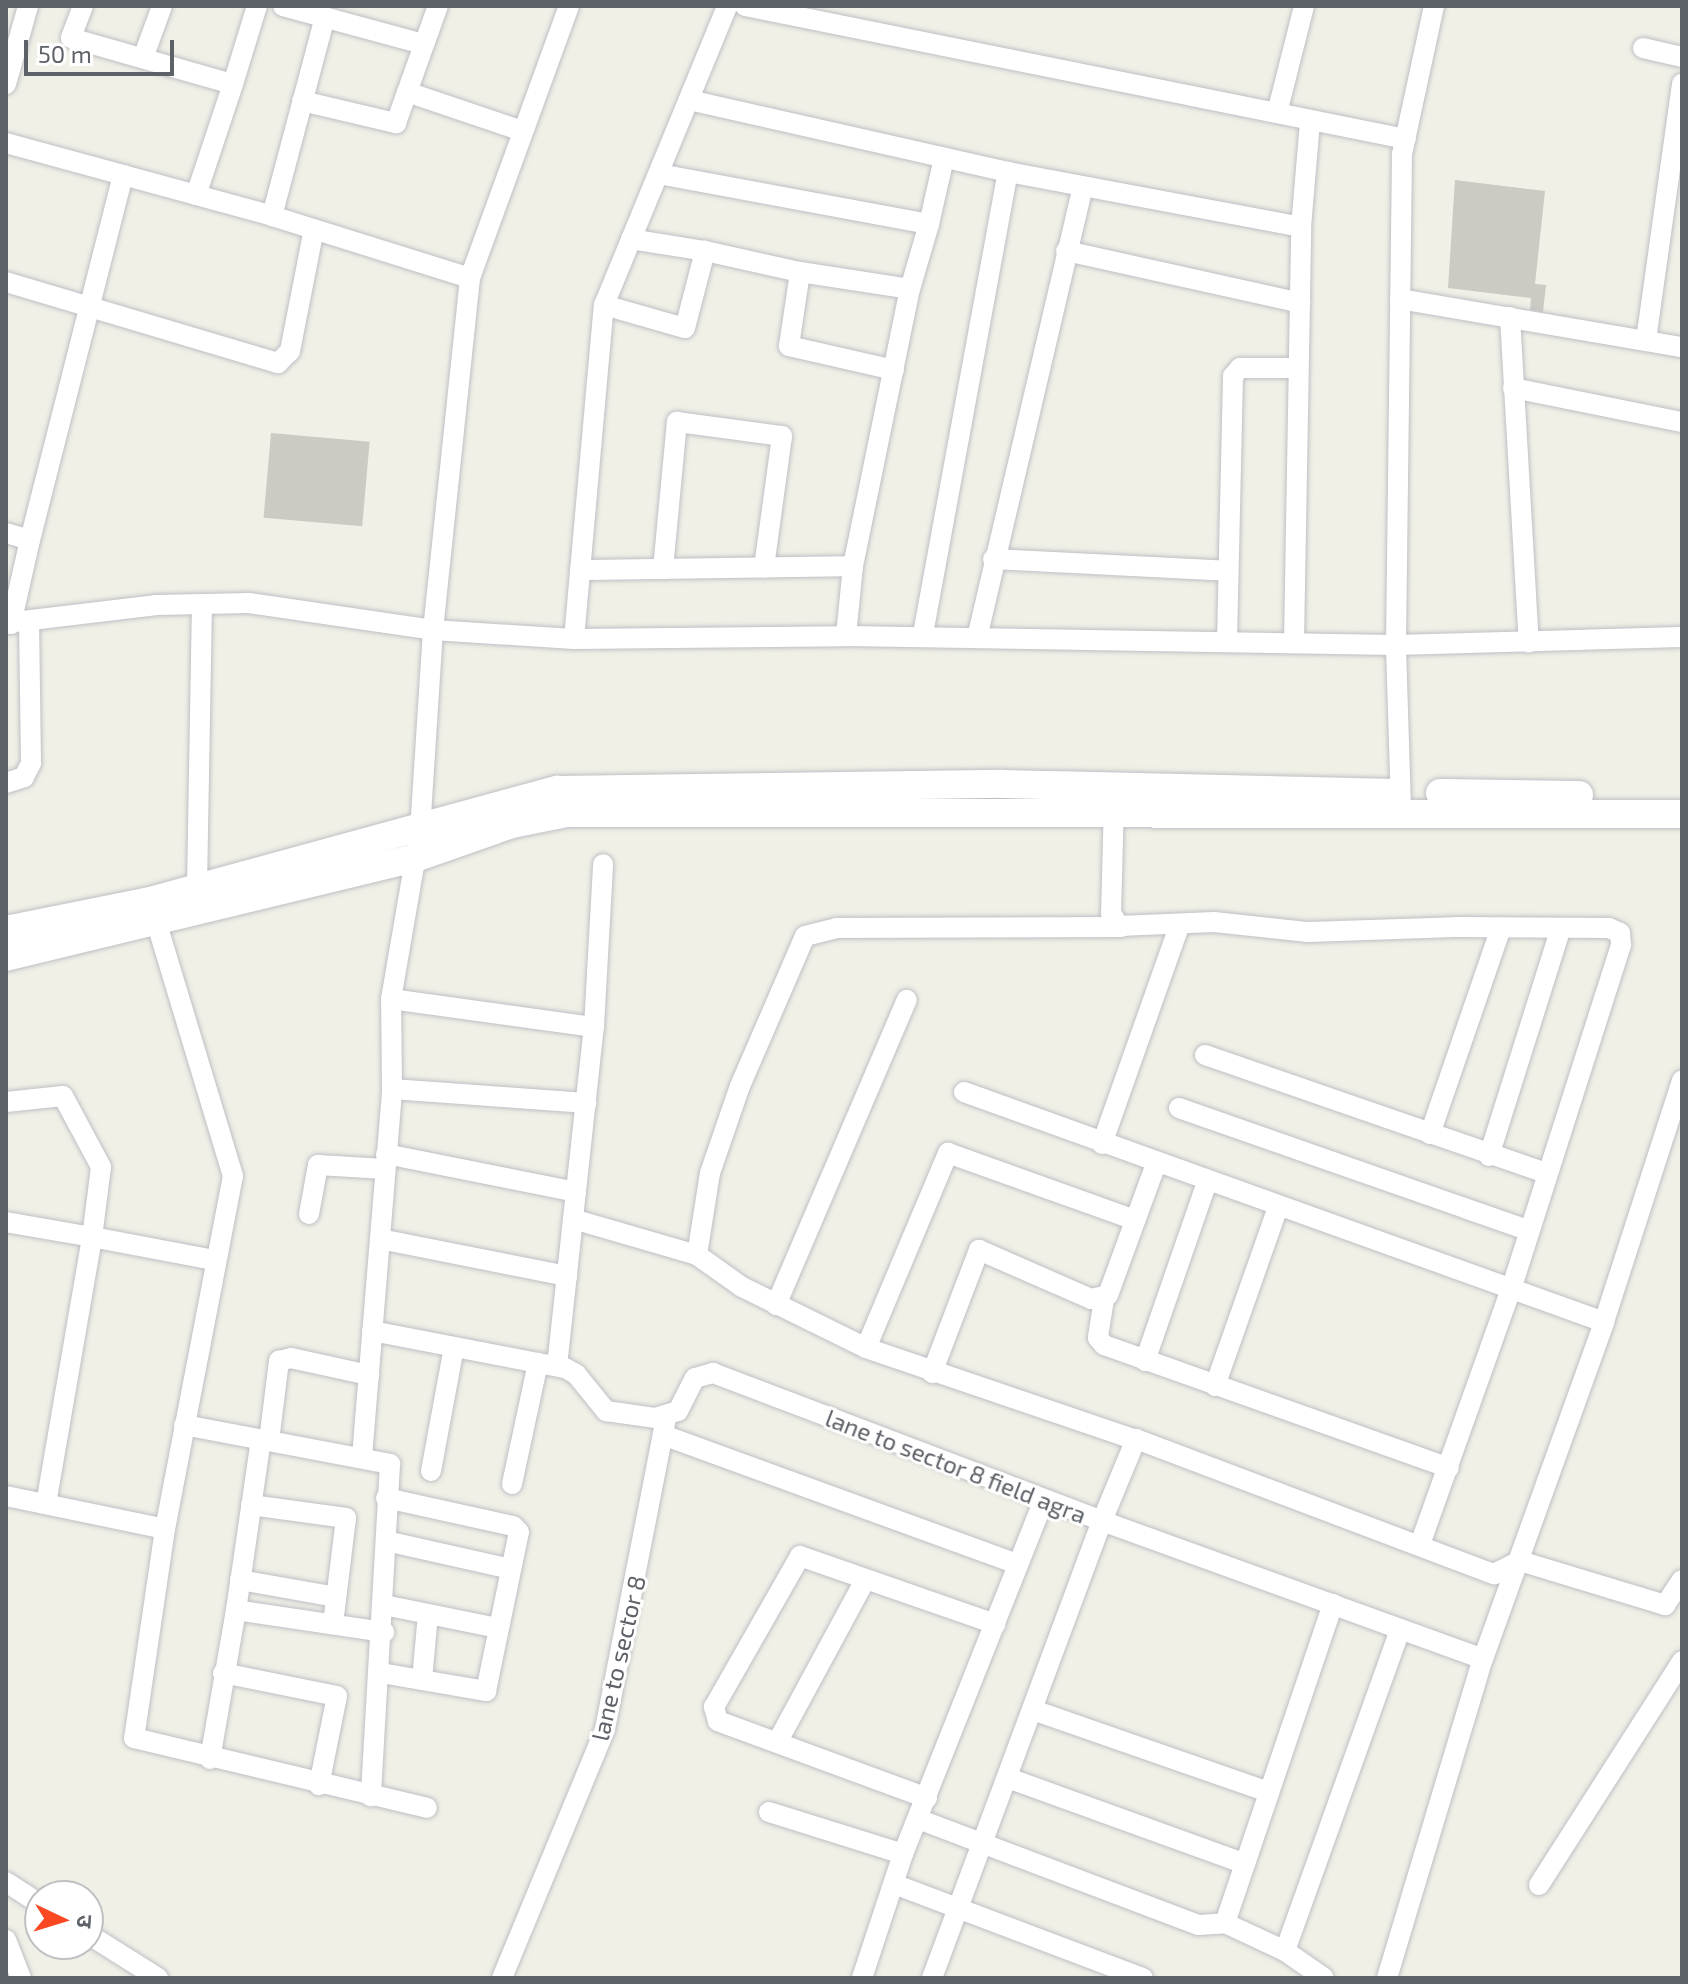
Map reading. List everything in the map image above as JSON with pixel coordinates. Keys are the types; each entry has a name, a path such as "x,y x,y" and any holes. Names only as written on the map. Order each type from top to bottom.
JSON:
{"street":[{"path":"6,84 28,6"},
{"path":"83,6 71,38 233,84"},
{"path":"143,58 162,6"},
{"path":"196,195 257,6"},
{"path":"283,6 423,44"},
{"path":"302,101 396,123 438,6"},
{"path":"574,639 604,305 727,6"},
{"path":"745,6 1406,139"},
{"path":"1277,113 1302,6"},
{"path":"1401,803 1396,645 1400,299 1406,139 1434,6"},
{"path":"362,1457 392,1089 391,999 412,859 420,831 433,630 470,278 564,7"},
{"path":"272,216 325,17"},
{"path":"1643,48 1682,57"},
{"path":"1646,340 1682,84"},
{"path":"407,92 522,131"},
{"path":"689,100 1008,172 1301,227"},
{"path":"1294,642 1301,227 1310,122"},
{"path":"6,143 272,216 470,278"},
{"path":"846,636 853,566 910,289 944,158"},
{"path":"923,634 1008,172"},
{"path":"659,174 929,224"},
{"path":"6,783 24,777 31,763 15,623 30,540 123,175"},
{"path":"977,638 993,559 1083,187"},
{"path":"7,286 90,305 278,363 290,351 314,229"},
{"path":"631,239 705,251 800,272 910,289"},
{"path":"604,305 685,328 705,251"},
{"path":"1066,251 1300,303"},
{"path":"800,272 789,346 894,370"},
{"path":"1400,299 1682,347"},
{"path":"1510,317 1529,642"},
{"path":"1227,641 1233,376 1240,368 1298,368"},
{"path":"1513,388 1682,422"},
{"path":"663,569 677,422 782,436 764,568"},
{"path":"6,533 30,540"},
{"path":"993,559 1227,571"},
{"path":"580,570 853,566"},
{"path":"15,623 202,604 249,603 433,630 574,639 923,634 977,638 1396,645 1682,637"},
{"path":"197,888 202,604"},
{"path":"6,930 197,888 420,831 458,816 574,789 1401,803 1682,814"},
{"path":"1401,803 1682,796"},
{"path":"6,957 412,859 512,824 590,811 1114,799"},
{"path":"1114,799 1111,913 1122,927"},
{"path":"512,1484 548,1364 567,1276 594,1027 603,864"},
{"path":"156,921 233,1166 165,1529 133,1733 145,1744 427,1808"},
{"path":"697,1255 710,1173 740,1086 805,936 836,928 1122,927 1214,922 1308,932 1609,928 1622,939 1545,1173 1511,1289 1420,1544"},
{"path":"1102,1144 1180,924"},
{"path":"1430,1134 1501,928"},
{"path":"1489,1156 1561,928"},
{"path":"391,999 594,1027"},
{"path":"776,1305 907,1000"},
{"path":"1205,1055 1545,1173"},
{"path":"1387,1978 1483,1659 1604,1322 1682,1080"},
{"path":"392,1089 586,1103"},
{"path":"964,1092 1156,1164 1604,1322"},
{"path":"6,1102 49,1093 67,1099 101,1161 92,1237 46,1504"},
{"path":"1179,1108 1528,1230"},
{"path":"866,1348 948,1153 1135,1220"},
{"path":"309,1214 318,1165 386,1162 576,1192"},
{"path":"1156,1164 1104,1299 1099,1342 1449,1468"},
{"path":"1145,1361 1207,1182"},
{"path":"1215,1386 1278,1207"},
{"path":"573,1219 697,1255 776,1305 866,1348 932,1373 1134,1439 1496,1575 1520,1561 1662,1604 1669,1602 1682,1580"},
{"path":"6,1222 214,1260"},
{"path":"380,1239 567,1276"},
{"path":"932,1373 979,1250 1091,1299 1104,1299"},
{"path":"372,1331 548,1364 576,1374 606,1411 664,1426 1018,1564"},
{"path":"431,1471 454,1347"},
{"path":"210,1759 251,1505 279,1361 291,1358 369,1375"},
{"name":"lane to sector 8 field agra","path":"664,1426 682,1406 695,1378 713,1373 1102,1521 1134,1439"},
{"path":"184,1425 390,1464 386,1498 384,1632 371,1796"},
{"name":"lane to sector 8","path":"502,1978 605,1729 664,1426"},
{"path":"6,1496 165,1529"},
{"path":"381,1673 486,1691 511,1569 516,1526 386,1498"},
{"path":"862,1978 903,1854 1044,1500"},
{"path":"251,1505 346,1518 333,1624"},
{"path":"932,1978 1102,1521 1483,1659"},
{"path":"386,1541 511,1569"},
{"path":"927,1798 718,1721 713,1714 795,1559 806,1557 995,1624"},
{"path":"240,1580 336,1597"},
{"path":"778,1741 865,1580"},
{"path":"1225,1923 1333,1604"},
{"path":"384,1605 498,1628"},
{"path":"236,1610 384,1632"},
{"path":"422,1680 428,1614"},
{"path":"1285,1951 1400,1629"},
{"path":"1539,1885 1682,1661"},
{"path":"223,1673 337,1696 319,1785"},
{"path":"1033,1710 1269,1792"},
{"path":"1008,1778 1245,1864"},
{"path":"769,1812 903,1854"},
{"path":"918,1819 1199,1925 1225,1923 1285,1951 1324,1978"},
{"path":"6,1882 24,1894"},
{"path":"894,1884 1143,1978"},
{"path":"6,1940 21,1978"},
{"path":"104,1944 158,1978"}],"building":[{"path":"1455,180 1545,191 1535,284 1546,285 1543,312 1530,310 1531,298 1448,288"},
{"path":"271,433 370,442 362,526 264,518"}]}
